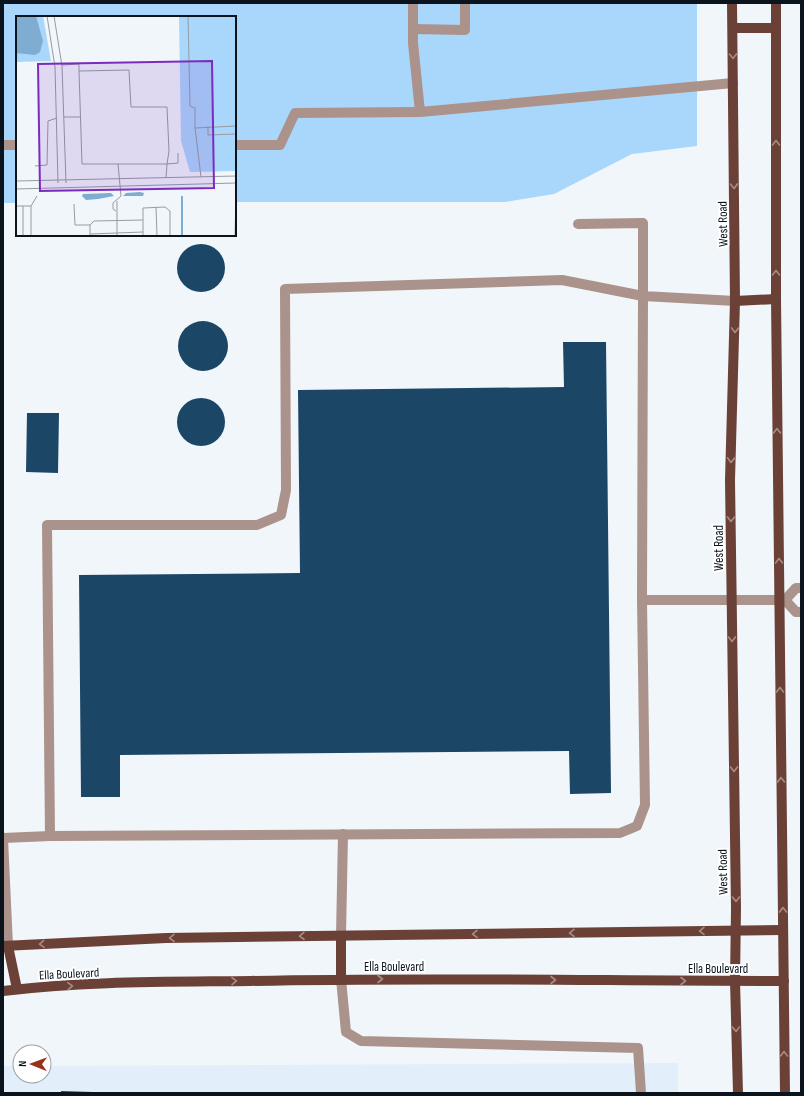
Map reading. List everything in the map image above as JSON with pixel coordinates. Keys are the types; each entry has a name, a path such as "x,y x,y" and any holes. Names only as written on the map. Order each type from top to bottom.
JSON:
{"main road":[{"name":"West Road","path":"732,3 735,302 730,480 735,981 738,1093"},
{"path":"776,3 776,299 782,600 785,1093"},
{"path":"733,28 776,28"},
{"path":"735,302 776,299"},
{"path":"17,989 6,946 166,938 783,930"},
{"path":"341,936 341,979"},
{"name":"Ella Boulevard","path":"3,991 120,983 341,979 784,981"}],"street":[{"path":"413,3 413,29 420,112"},
{"path":"413,29 465,30 465,3"},
{"path":"236,145 280,145 296,113 420,112 733,83"},
{"path":"3,145 16,145"},
{"path":"6,946 3,838 50,836 620,833 637,826 645,806 642,600 643,224 578,224"},
{"path":"50,836 47,526 257,525 281,515 286,490 285,289 562,280 643,296 735,302"},
{"path":"642,600 782,600 796,588 801,588"},
{"path":"782,600 796,612 801,612"},
{"path":"341,936 342,834"},
{"path":"341,979 346,1032 361,1041 638,1048 641,1093"}],"shaded area":[{"path":"3,3 697,3 697,146 632,154 554,194 505,202 236,202 236,16 16,16 16,203 3,203"},
{"path":"678,1063 678,1093 3,1093 3,1066 12,1066 12,1084 52,1084 52,1066"}],"building":[{"path":"196,244 206,244 218,251 225,263 225,273 218,285 206,292 196,292 188,288 181,281 177,273 177,263 181,255 188,248"},
{"path":"198,321 208,321 221,328 228,341 228,351 221,364 208,371 198,371 189,367 182,360 178,351 178,341 182,332 189,325"},
{"path":"563,342 606,342 611,793 570,794 569,751 120,755 120,797 81,797 79,575 300,573 298,390 564,387"},
{"path":"196,398 206,398 218,405 225,417 225,427 218,439 206,446 196,446 188,442 181,435 177,427 177,417 181,409 188,402"},
{"path":"27,413 59,413 58,473 26,472"},
{"path":"61,1091 93,1092 93,1093 61,1093"}]}
